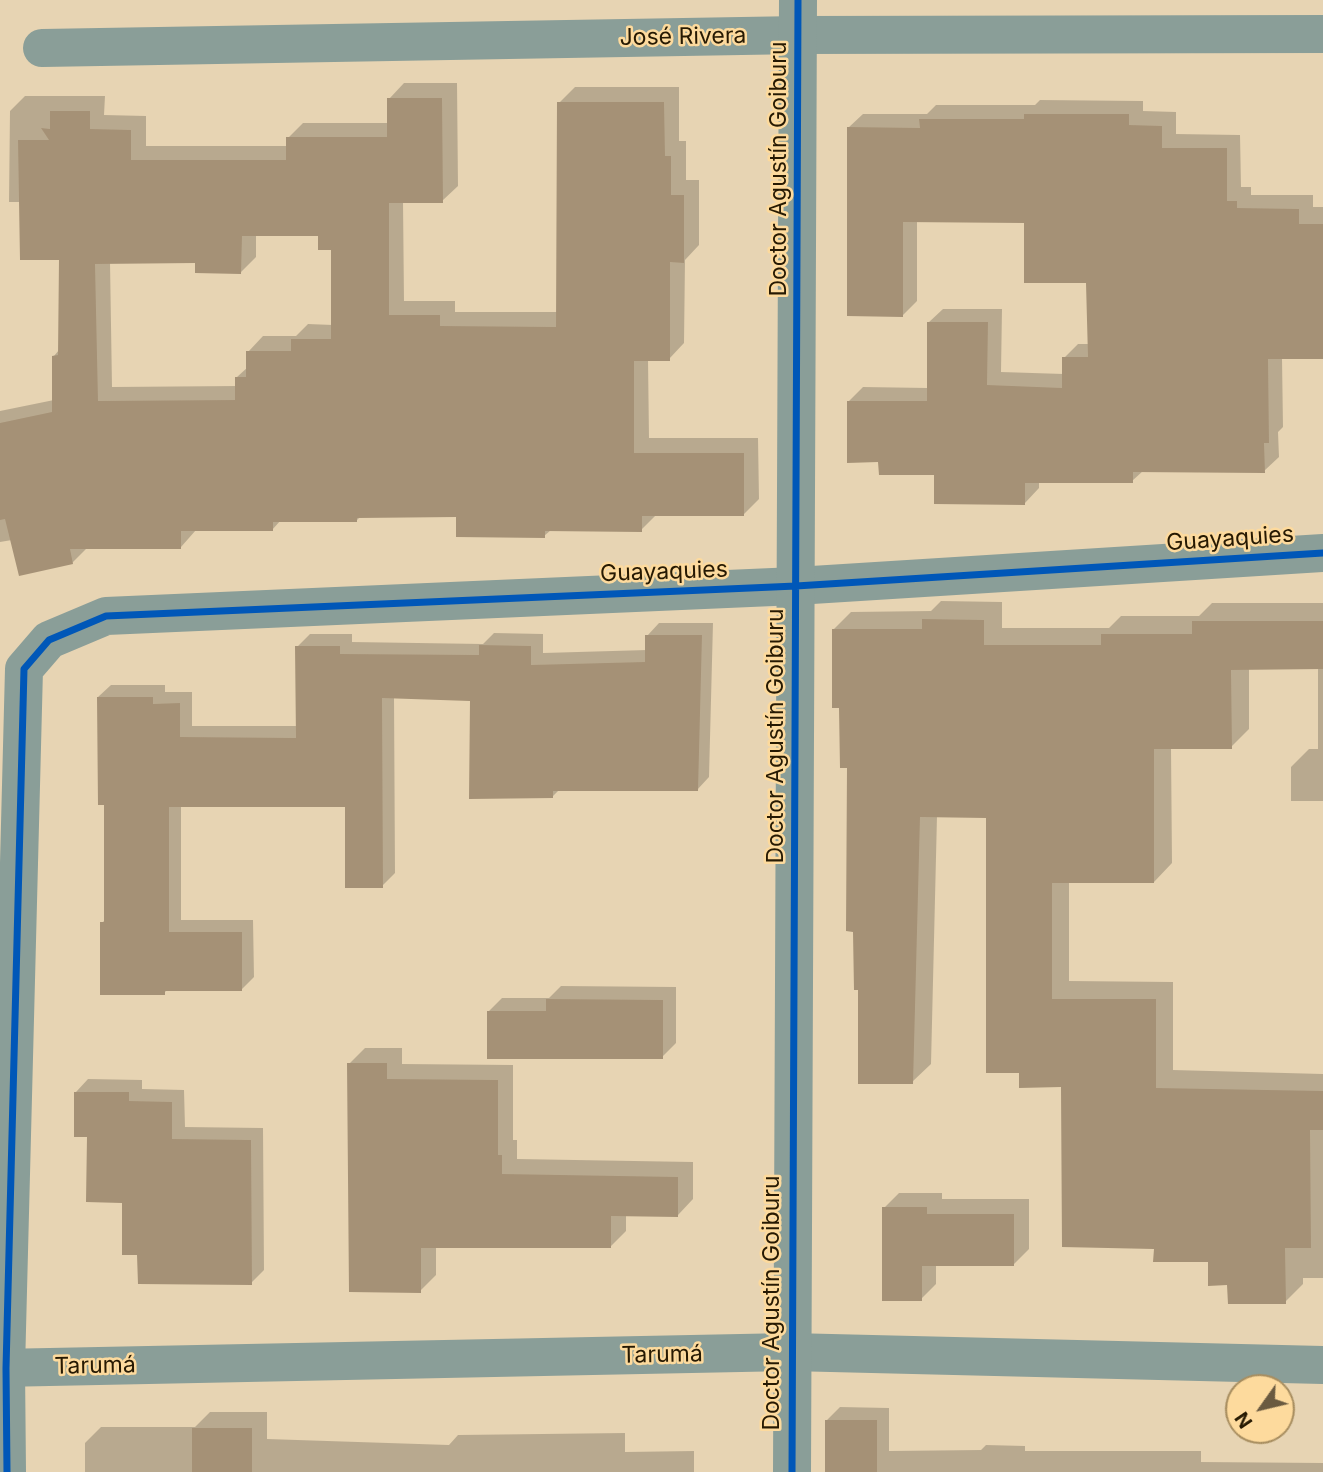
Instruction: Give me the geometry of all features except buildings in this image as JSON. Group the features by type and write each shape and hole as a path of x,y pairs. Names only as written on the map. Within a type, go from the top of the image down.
{"street":[{"name":"José Rivera","path":"42,48 799,17 1323,34"},
{"name":"Doctor Agustín Goiburu","path":"792,1472 790,1352 799,17"},
{"name":"Guayaquies","path":"3,1368 24,669 49,640 106,615 796,586 1323,553"},
{"name":"Tarumá","path":"3,1368 790,1352 1323,1365"},
{"path":"3,1368 7,1472"}],"cycle path":[{"path":"792,1472 798,0"},
{"path":"7,1472 6,1368 24,669 49,640 106,616 796,586 1323,553"}]}
